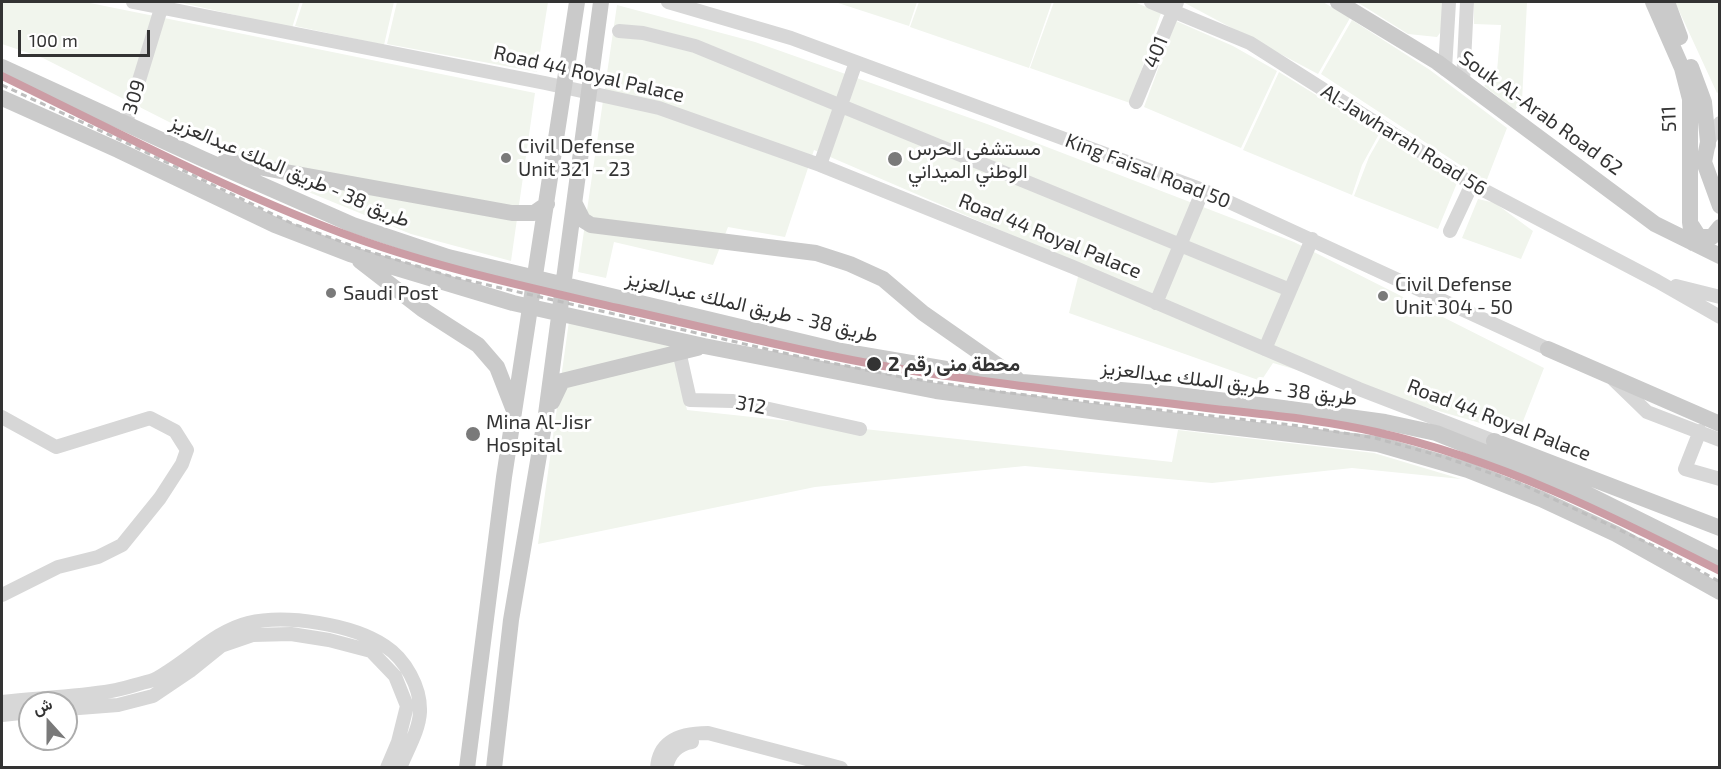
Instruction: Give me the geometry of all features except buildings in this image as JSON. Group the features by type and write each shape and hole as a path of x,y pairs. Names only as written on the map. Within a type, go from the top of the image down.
{"main road":[{"path":"467,768 521,360 577,2"},
{"path":"494,768 512,620 546,414 601,2"},
{"name":"Souk Al-Arab Road 62","path":"1338,2 1437,62 1655,224 1719,256"},
{"name":"511","path":"1653,2 1682,68 1690,99 1690,222 1693,243"},
{"name":"511","path":"1667,2 1704,102 1708,142"},
{"name":"طريق 38 - طريق الملك عبدالعزيز","path":"2,67 353,225 448,257 841,351 1022,382 1238,402 1385,422 1436,433 1577,489 1719,560"},
{"path":"2,98 275,225 350,254 513,303 704,346 936,391 1378,444 1468,470 1541,499 1616,534 1719,592"},
{"path":"1708,142 1704,162 1719,206"},
{"path":"198,157 512,213 534,213 547,204"},
{"path":"575,204 583,220 591,225 816,253 883,279 923,313 1022,382"},
{"path":"1690,222 1699,237 1712,237 1719,227"},
{"path":"350,254 422,309 478,345 497,368 514,410"},
{"path":"546,414 562,381 704,346"},
{"path":"1548,349 1719,424"},
{"name":"Road 44 Royal Palace","path":"1494,441 1719,528"}],"street":[{"name":"Road 44 Royal Palace","path":"133,2 162,4 659,108 820,165 1359,389 1494,441"},
{"name":"King Faisal Road 50","path":"668,2 791,38 1203,189 1548,349"},
{"name":"Al-Jawharah Road 56","path":"1151,2 1175,6 1250,43 1472,184 1657,280"},
{"path":"1446,69 1449,2"},
{"path":"1463,82 1467,2"},
{"name":"309","path":"126,123 162,4"},
{"name":"401","path":"1136,102 1175,6"},
{"path":"619,31 643,33 694,46 1290,290"},
{"path":"820,165 856,62"},
{"path":"1708,142 1719,123"},
{"name":"511","path":"1708,142 1711,160 1719,182"},
{"path":"1450,231 1472,184"},
{"path":"1156,303 1203,189"},
{"path":"1265,349 1312,239"},
{"path":"1657,280 1719,297"},
{"path":"1657,280 1719,317"},
{"name":"312","path":"679,351 690,400 733,401 860,429"},
{"path":"1610,376 1647,412 1719,440"},
{"path":"2,417 56,447 150,418 175,431 187,450 182,464 160,498 122,545 98,557 58,567 2,595"},
{"path":"1700,431 1685,469 1719,479"},
{"path":"2,702 112,691 154,680 212,640 246,623 282,619 315,624 351,630 385,646 403,662 415,684 420,711 400,768"},
{"path":"78,709 118,705 153,696 221,646 253,635 291,634 329,640 371,651 395,676 407,706 398,742 387,768"},
{"path":"2,715 18,713"},
{"path":"657,768 657,758 670,741 688,733 708,733 841,768"},
{"path":"666,768 668,758 676,748 688,742 704,741 814,768"}],"shaded area":[{"path":"2,2 85,2 535,93 511,261 411,234 301,189 43,58 2,44"},
{"path":"178,2 300,2 292,28"},
{"path":"303,2 394,2 384,45 295,26"},
{"path":"397,2 548,2 537,72 387,44"},
{"path":"835,2 917,2 909,26"},
{"path":"919,2 1052,2 1029,68 910,27"},
{"path":"1054,2 1134,2 1161,13 1130,103 1030,68"},
{"path":"1183,2 1323,2 1350,18 1318,74"},
{"path":"1357,2 1443,2 1443,29 1437,37 1408,34"},
{"path":"1474,2 1527,2 1522,101 1515,110 1484,86 1497,71 1501,25 1474,24"},
{"path":"1675,2 1719,2 1720,91 1717,93"},
{"path":"617,5 755,42 987,124 1294,242 1544,368 1518,434 1273,363 1261,381 1069,313 1081,265 814,150 785,237 728,227 713,265 614,242 606,278 578,272"},
{"path":"1352,20 1430,70 1507,128 1486,182 1321,74"},
{"path":"1176,21 1233,46 1277,71 1241,148 1144,107"},
{"path":"1279,72 1379,134 1362,165 1352,195 1243,150"},
{"path":"1381,136 1457,183 1438,229 1354,196 1369,157"},
{"path":"1478,199 1495,203 1533,231 1521,259 1462,238"},
{"path":"569,321 673,344 687,410 1172,462 1178,430 1374,453 1461,479 1352,468 1212,483 1025,466 815,487 538,544"}],"railway":[{"path":"2,85 291,223 361,249 453,277 797,356 901,377 1001,392 1301,426 1375,438 1444,457 1519,483 1667,552 1720,582"}],"transit line":[{"path":"2,76 253,197 339,232 407,255 547,292 830,356 901,369 1019,386 1296,418 1376,432 1421,443 1509,473 1637,529 1720,571"}],"place":[{"name":"Civil Defense Unit 321 - 23","path":"506,158"},
{"name":"مستشفى الحرس الوطني الميداني","path":"895,159"},
{"name":"Saudi Post","path":"331,293"},
{"name":"Civil Defense Unit 304 - 50","path":"1383,296"},
{"name":"محطة منى رقم 2","path":"874,364"},
{"name":"Mina Al-Jisr Hospital","path":"473,434"}]}
